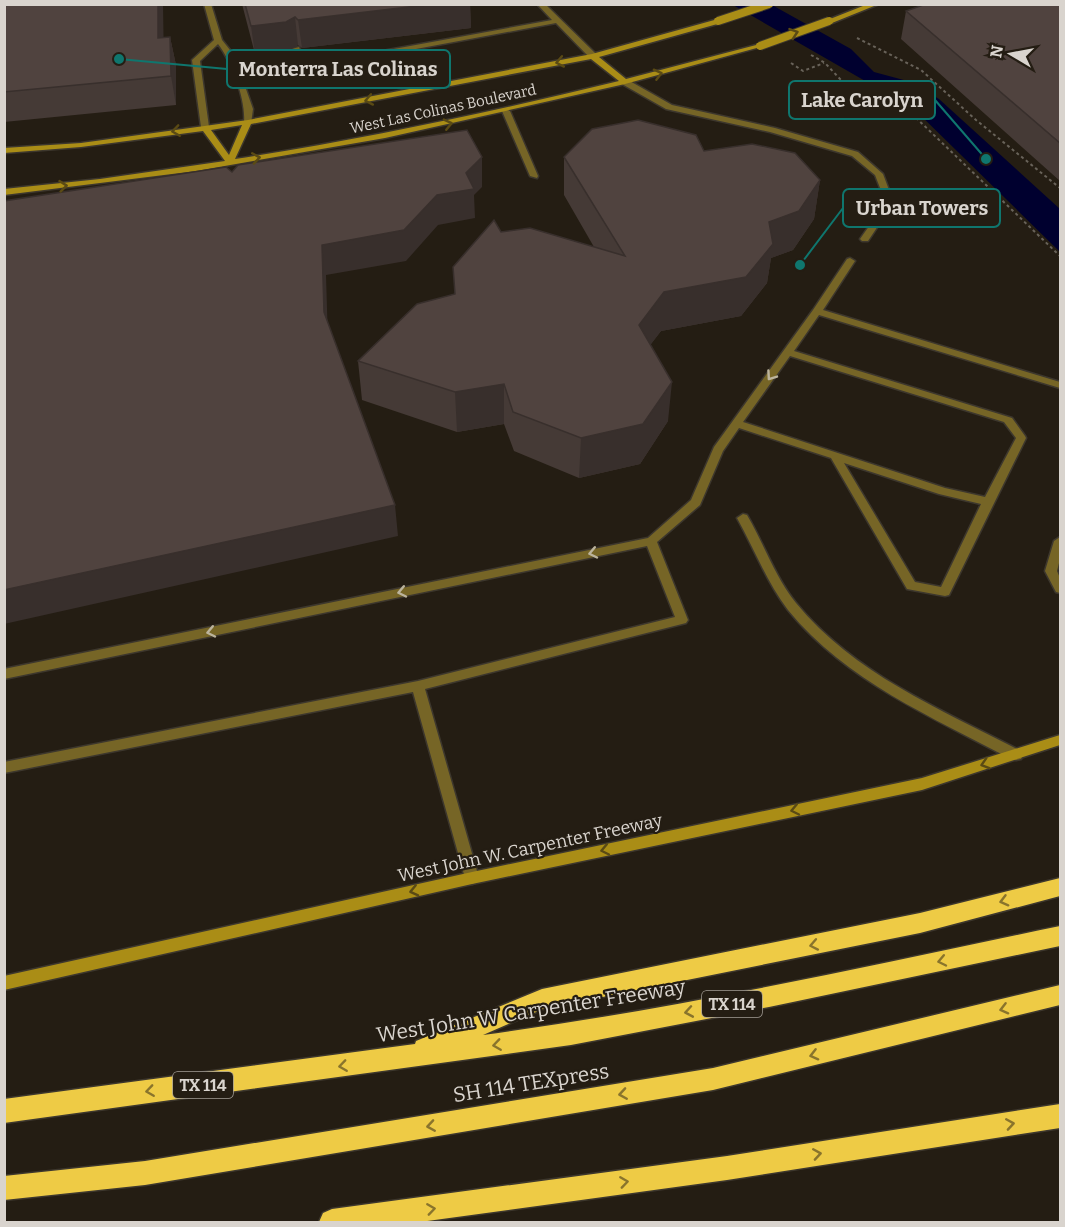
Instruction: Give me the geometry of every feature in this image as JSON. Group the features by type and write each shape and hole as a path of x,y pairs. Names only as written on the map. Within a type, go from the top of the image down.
{"highway":[{"path":"401,1058 542,999 920,923 1060,887"},
{"name":"West John W Carpenter Freeway","path":"4,1111 571,1034 757,999 1060,936"},
{"name":"SH 114 TEXpress","path":"4,1188 145,1173 713,1079 1060,995"},
{"path":"332,1222 726,1168 1060,1116"}],"main road":[{"name":"West Las Colinas Boulevard","path":"4,151 81,145 248,122 593,56 718,21 769,4"},
{"name":"West Las Colinas Boulevard","path":"4,192 231,166 436,127 625,82 759,46 876,4"},
{"path":"593,56 625,82"},
{"path":"231,166 248,122"},
{"path":"205,127 231,166"},
{"name":"West John W. Carpenter Freeway","path":"4,983 471,878 922,784 1060,740"}],"lane":[{"path":"207,4 218,40 230,56 249,110 248,122"},
{"path":"540,4 593,56"},
{"path":"296,49 303,68 556,21"},
{"path":"205,127 196,60 218,40"},
{"path":"625,82 669,107 772,130 855,154 879,174 888,198 888,205 865,239"},
{"path":"506,111 534,176"},
{"path":"4,674 651,541 696,502 718,450 850,261"},
{"path":"817,311 1060,385"},
{"path":"788,352 1008,420 1021,438 945,592 911,586 835,456"},
{"path":"737,424 943,491 988,502"},
{"path":"742,518 792,605 844,659 913,701 1016,754"},
{"path":"4,768 418,686 682,620 651,541"},
{"path":"1060,542 1051,571 1060,589"},
{"path":"418,686 471,878"}],"path":[{"path":"855,36 921,70 976,120 1060,188"},
{"path":"805,51 825,63 857,97 911,113 1060,256"},
{"path":"797,61 790,63 803,71 825,63"}],"shaded area":[{"path":"733,5 772,5 851,49 874,72 926,86 926,91 939,99 1060,209 1060,252 914,109"}],"building":[{"path":"4,4 158,4 158,38 170,37 171,76 4,92"},
{"path":"245,4 434,4 298,20 295,17 286,22 251,26"},
{"path":"926,4 1060,4 1060,143 906,11"},
{"path":"638,120 696,135 704,151 752,144 795,153 820,180 799,211 769,222 773,244 746,277 664,292 639,325 672,382 643,424 581,438 513,412 504,384 455,392 358,361 417,304 455,294 453,267 494,220 501,232 530,228 625,256 564,157 592,129"},
{"path":"467,130 482,157 466,173 474,189 437,195 404,230 322,245 324,312 395,505 4,590 4,201 226,167 232,172 238,165"}],"place":[{"name":"Monterra Las Colinas","path":"119,59"},
{"name":"Lake Carolyn","path":"986,159"},
{"name":"Urban Towers","path":"800,265"}]}
